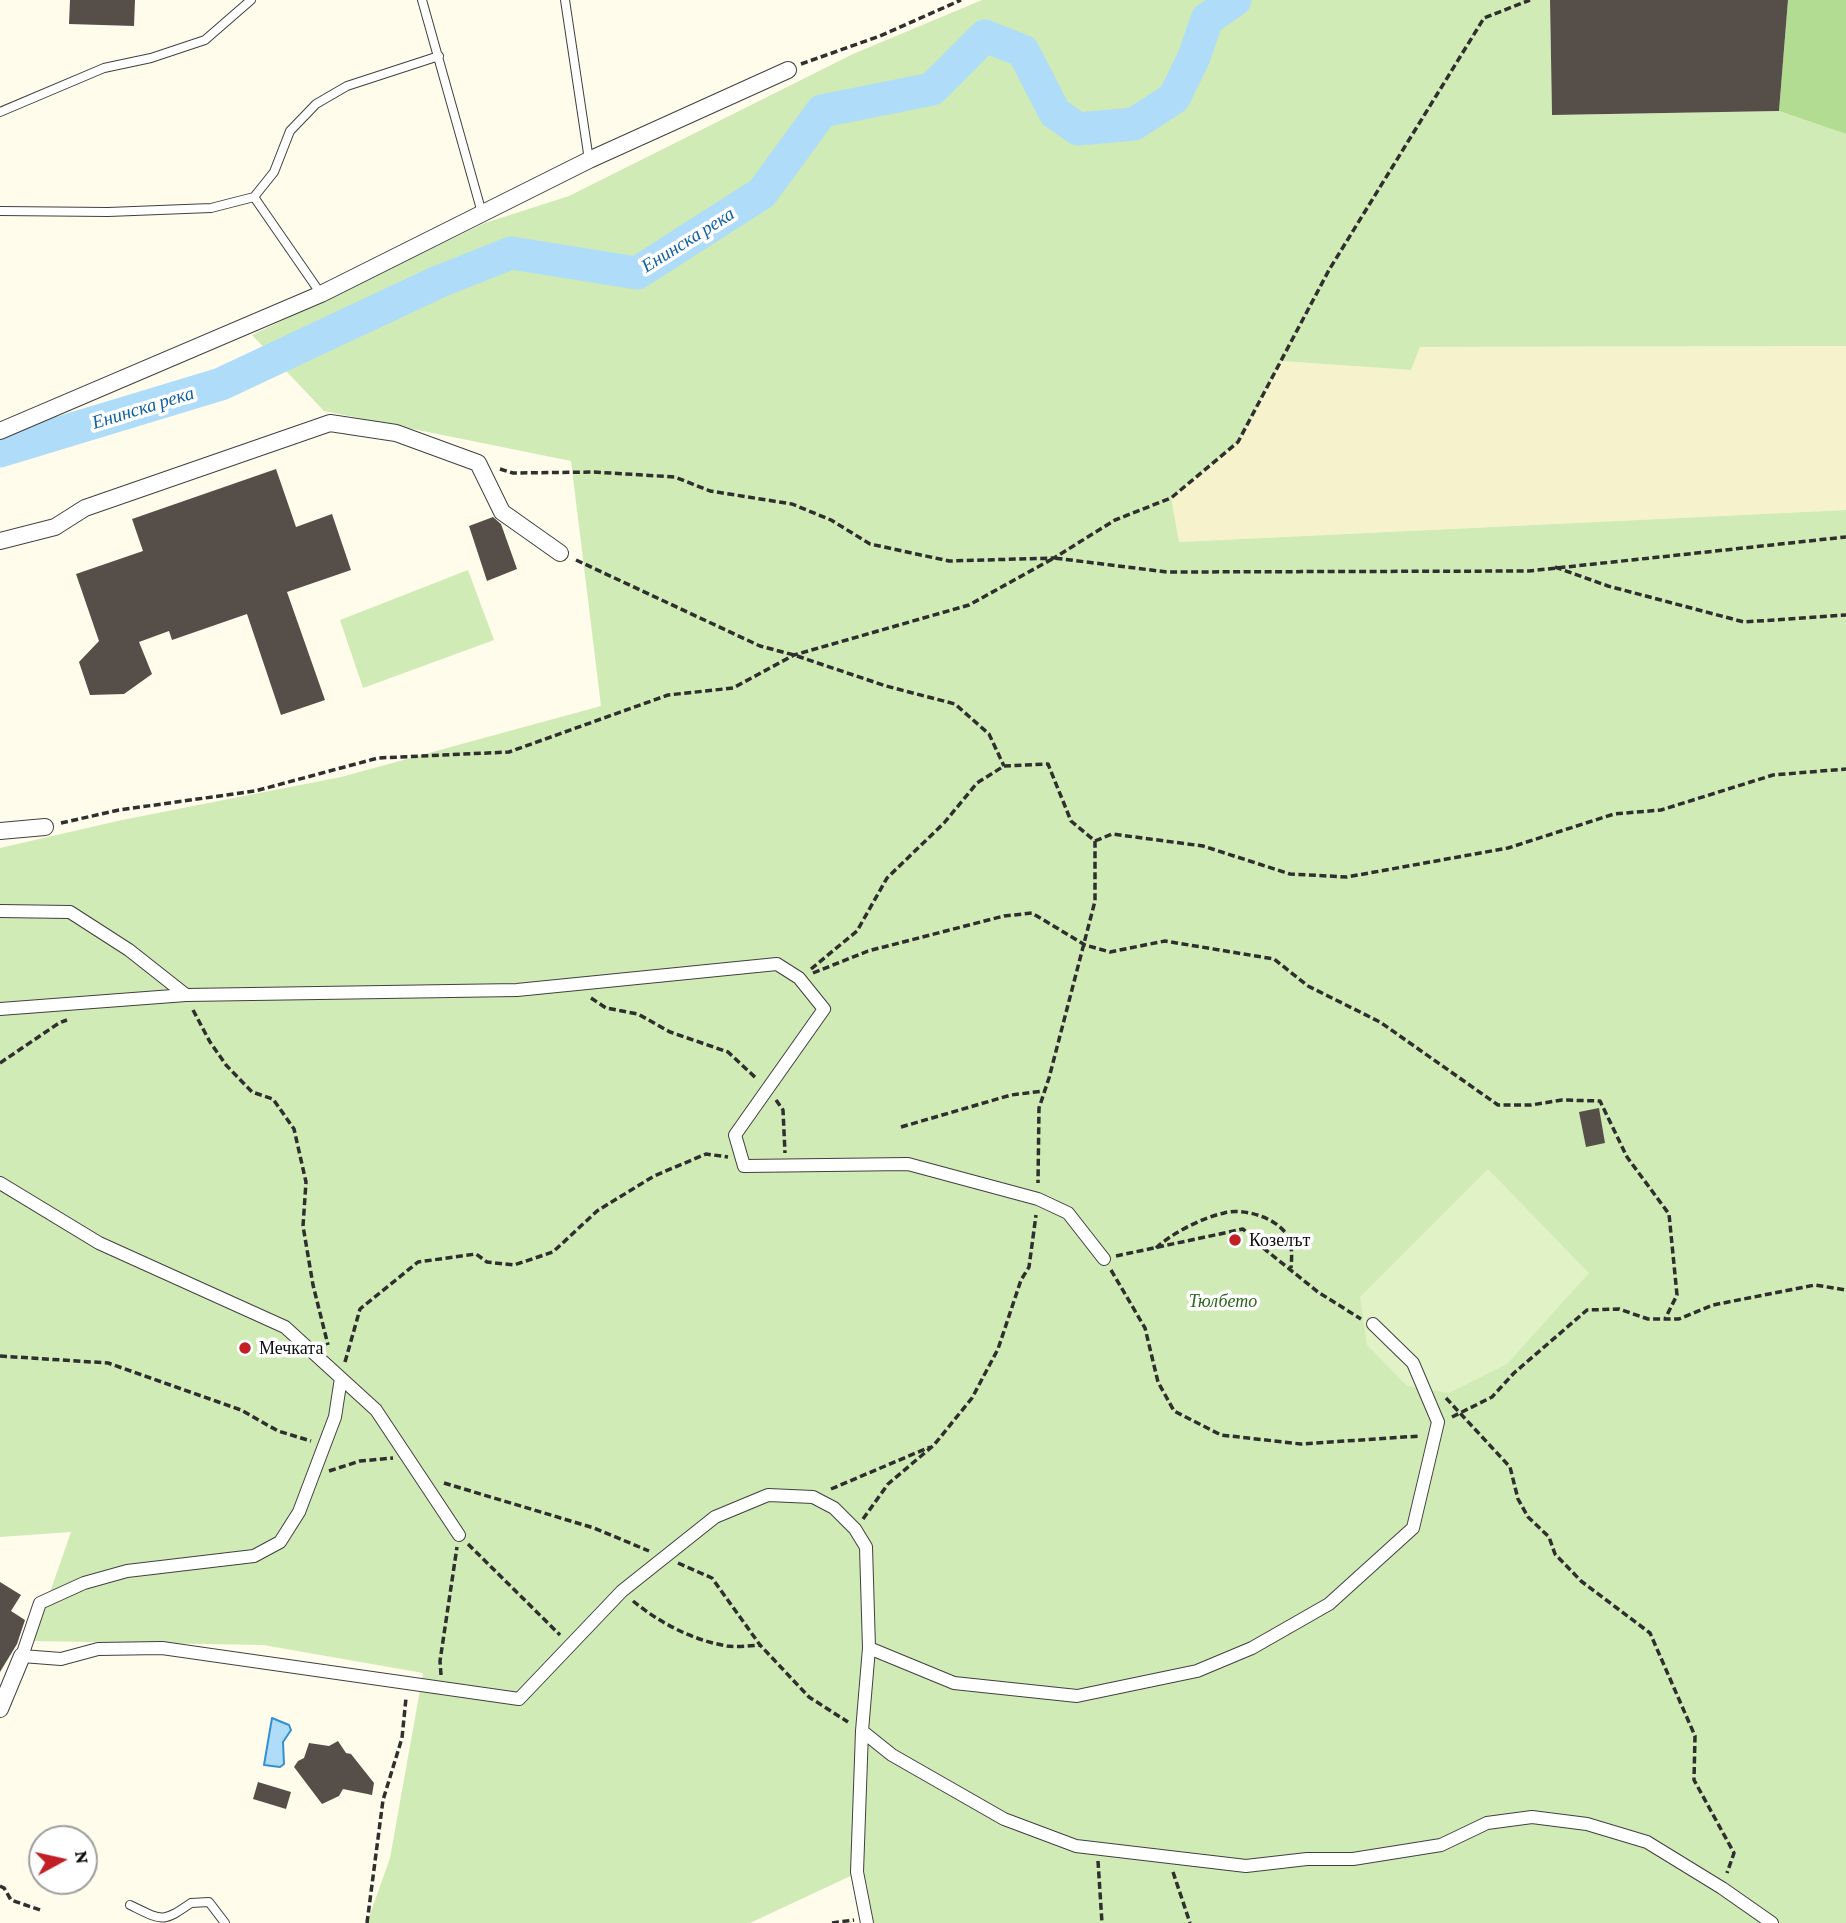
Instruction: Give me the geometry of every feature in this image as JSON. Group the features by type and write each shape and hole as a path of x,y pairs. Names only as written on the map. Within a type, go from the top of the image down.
{"street":[{"path":"0,431 321,294 589,160 788,70"},
{"path":"0,541 55,527 85,508 330,423 396,433 478,463 502,512 560,553"},
{"path":"0,831 45,827"},
{"path":"0,911 70,912 129,950 186,995"},
{"path":"0,1009 186,995 517,990 777,964 799,978 824,1009 735,1135 744,1166 908,1164 1038,1199 1068,1213 1104,1259"},
{"path":"0,1183 99,1243 285,1327 376,1410 459,1535"},
{"path":"869,1648 954,1683 1077,1696 1197,1671 1252,1648 1329,1604 1413,1528 1436,1435 1438,1422 1413,1363 1373,1324"},
{"path":"0,1709 40,1603 84,1583 127,1572 254,1556 280,1542 299,1512 335,1417 337,1374"},
{"path":"22,1656 61,1659 99,1649 162,1648 519,1699 622,1591 715,1517 768,1495 813,1497 834,1508 855,1529 866,1547 869,1648 862,1731 857,1872 867,1923"},
{"path":"862,1731 892,1755 1004,1819 1076,1846 1246,1866 1307,1859 1353,1858 1441,1845 1487,1823 1532,1816 1587,1824 1647,1842 1722,1888 1772,1923"}],"lane":[{"path":"0,112 104,68 151,58 205,40 251,0"},
{"path":"422,0 482,213"},
{"path":"565,0 589,160"},
{"path":"0,211 108,212 211,208 254,198 274,172 290,131 316,104 347,86 439,56"},
{"path":"254,198 321,294"},
{"path":"130,1905 164,1922 173,1920 191,1903 209,1902 225,1923"}],"path":[{"path":"788,70 806,61 880,36 961,0"},
{"path":"45,827 118,810 255,791 379,758 509,751 668,695 733,688 794,655 969,605 1054,558 1115,520 1171,498 1238,442 1329,270 1484,19 1530,0"},
{"path":"478,463 513,473 594,472 675,477 710,491 792,504 831,520 870,544 949,561 1054,558 1167,572 1529,571 1846,537"},
{"path":"560,553 760,646 886,686 955,704 989,734 1004,766"},
{"path":"1554,567 1608,586 1744,622 1846,615"},
{"path":"799,978 858,931 887,878 944,823 977,783 1004,766 1048,764 1071,821 1095,841"},
{"path":"1095,841 1112,834 1203,846 1290,874 1347,877 1507,848 1614,814 1661,810 1773,775 1846,769"},
{"path":"855,1529 888,1484 934,1446 972,1398 998,1349 1021,1280 1030,1267 1038,1199 1038,1108 1045,1091 1095,901 1095,841"},
{"path":"799,978 868,951 1004,916 1032,914 1085,945 1110,952 1165,941 1274,959 1308,986 1380,1022 1498,1105 1531,1105 1562,1100 1600,1101 1627,1157 1669,1214 1677,1295 1665,1319"},
{"path":"571,985 606,1009 638,1014 670,1032 728,1052 768,1089 783,1110 786,1166"},
{"path":"186,995 210,1042 226,1065 252,1092 273,1099 294,1129 306,1182 303,1226 313,1285 337,1374"},
{"path":"0,1063 69,1019"},
{"path":"901,1127 1012,1096 1045,1091"},
{"path":"337,1374 360,1309 418,1262 476,1254 487,1262 514,1265 553,1252 597,1212 654,1176 706,1154 742,1158"},
{"path":"1154,1249 1170,1235 1213,1217 1224,1213 1246,1212 1270,1220 1285,1232 1293,1249 1291,1269"},
{"path":"1373,1324 1335,1304 1243,1229 1104,1259 1145,1328 1158,1382 1174,1411 1221,1435 1301,1444 1436,1435"},
{"path":"1438,1422 1461,1414 1492,1397 1514,1373 1587,1310 1619,1309 1648,1319 1679,1319 1713,1305 1815,1285 1846,1290"},
{"path":"0,1356 108,1363 241,1410 278,1431 324,1445"},
{"path":"1441,1394 1510,1467 1518,1499 1528,1517 1549,1538 1555,1554 1581,1581 1650,1633 1695,1736 1695,1780 1734,1853 1722,1888"},
{"path":"813,1497 934,1446"},
{"path":"307,1489 328,1472 360,1461 395,1458 436,1481 594,1528 665,1557 712,1578 760,1646 809,1697 862,1731"},
{"path":"459,1535 571,1645"},
{"path":"442,1679 440,1661 459,1535"},
{"path":"622,1591 657,1620 691,1635 727,1646 760,1646"},
{"path":"367,1923 383,1800 401,1738 409,1684"},
{"path":"1097,1849 1102,1923"},
{"path":"1156,1856 1173,1871 1190,1923"},
{"path":"0,1886 11,1900 43,1911"}],"shaded area":[{"path":"1846,346 1846,510 1178,542 1168,500 1238,442 1281,361 1411,370 1420,347"}],"green space":[{"name":"Тюлбето","path":"982,0 1550,0 1552,115 1779,111 1846,134 1846,346 1420,347 1411,370 1281,361 1238,442 1171,498 1179,542 1846,510 1846,1923 867,1923 857,1873 750,1923 367,1923 390,1858 423,1673 263,1645 33,1641 71,1532 0,1537 0,848 122,820 341,777 601,706 571,461 324,411 252,335 485,223 569,196 853,54"},
{"path":"1788,0 1846,0 1846,134 1779,111"},
{"path":"468,570 494,640 363,688 340,620"},
{"path":"1488,1169 1589,1273 1507,1364 1449,1393 1407,1386 1367,1345 1360,1297"}],"water":[{"path":"272,1718 289,1725 291,1730 283,1742 284,1764 280,1767 264,1765"}],"building":[{"path":"70,0 135,0 134,26 69,24"},
{"path":"1550,0 1788,0 1779,111 1552,115"},
{"path":"276,469 296,527 332,514 351,570 287,592 325,700 281,715 247,614 172,640 169,631 139,642 152,674 124,694 90,695 79,662 99,641 76,574 143,551 132,519"},
{"path":"493,517 501,524 517,569 487,581 469,526"},
{"path":"1599,1108 1605,1143 1586,1147 1579,1112"},
{"path":"0,1582 21,1595 11,1611 25,1620 17,1644 0,1672"},
{"path":"338,1741 374,1783 372,1795 343,1789 339,1796 322,1804 294,1767 304,1758 309,1743 329,1746"},
{"path":"258,1782 291,1792 286,1809 253,1799"}],"waterway":[{"name":"Енинска река","path":"0,451 221,384 438,282 511,253 637,273 762,193 822,111 932,89 985,36 1023,51 1055,113 1078,129 1134,124 1174,98 1194,57 1207,19 1235,0"}],"place":[{"name":"Козелът","path":"1235,1240"},
{"name":"Мечката","path":"245,1348"}]}
